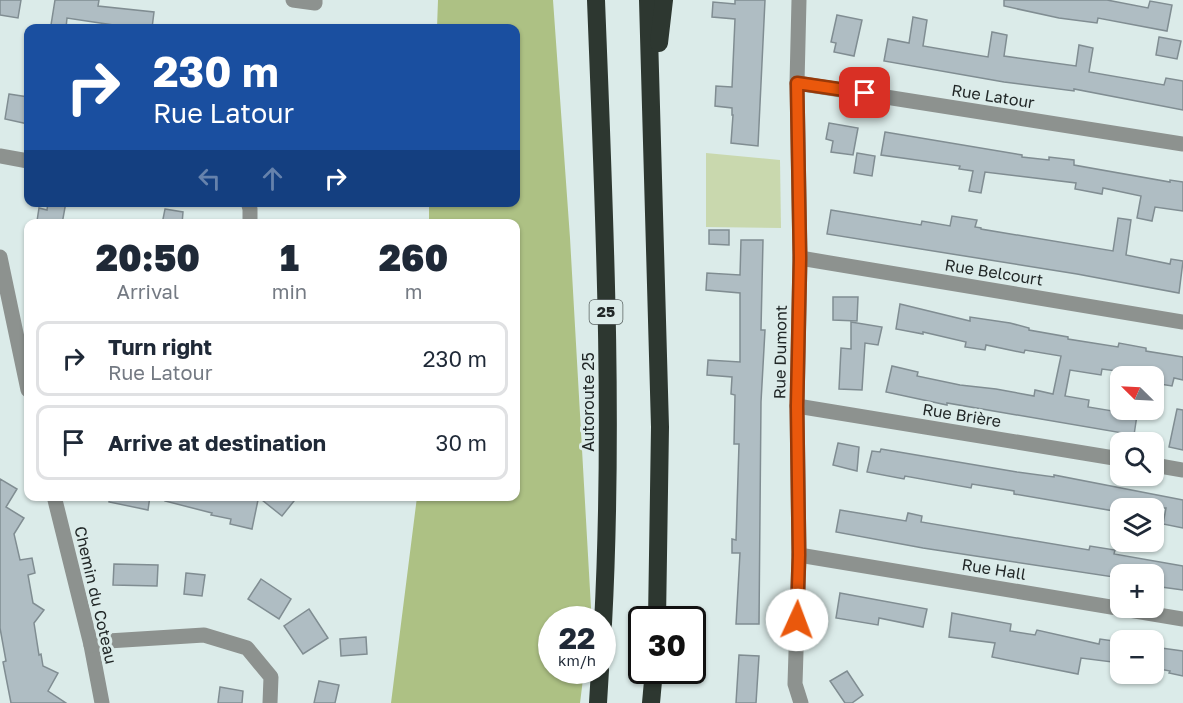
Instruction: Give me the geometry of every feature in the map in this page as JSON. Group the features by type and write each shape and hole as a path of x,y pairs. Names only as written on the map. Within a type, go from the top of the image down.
{"highway":[{"name":"Autoroute 25","path":"596,0 607,372 607,499 604,606"},
{"path":"648,0 660,436 657,606"},
{"path":"652,122 664,0"},
{"path":"598,703 599,684"},
{"path":"651,703 653,684"}],"street":[{"path":"293,0 315,2"},
{"name":"Rue Dumont","path":"799,0 797,83 800,258 797,406 799,555 795,684 801,703"},
{"name":"Rue Latour","path":"797,83 1183,144"},
{"path":"0,156 24,160"},
{"path":"0,257 24,371"},
{"name":"Rue Belcourt","path":"800,258 1183,322"},
{"name":"Rue Brière","path":"797,406 1110,457"},
{"path":"1164,467 1183,470"},
{"name":"Chemin du Coteau","path":"55,501 91,645 102,703"},
{"name":"Rue Hall","path":"799,555 1183,619"},
{"path":"91,645 108,641 204,635 247,648 270,677 270,703"}],"green space":[{"path":"438,0 553,0 570,238 591,606 538,606 538,684 582,684 580,703 391,703 416,501 520,501 520,219 429,219 429,207 520,207 520,24 437,24"},
{"path":"706,153 780,160 781,228 706,227"}],"building":[{"path":"0,0 21,0 18,18 0,15"},
{"path":"55,0 99,0 98,6 154,12 152,24 106,24 67,18 66,24 51,24"},
{"path":"735,0 765,0 758,146 731,143 732,108 715,106 716,86 732,87 735,19 712,17 713,2 735,4"},
{"path":"1004,0 1107,0 1148,8 1150,1 1172,5 1167,31 1098,18 1097,23 1059,18 1004,6"},
{"path":"837,15 862,20 854,56 834,52 836,43 831,42"},
{"path":"913,17 927,20 923,46 988,57 992,32 1007,35 1004,56 1076,66 1079,45 1093,48 1089,72 1164,85 1166,78 1183,81 1183,110 1074,89 1074,91 1004,82 884,61 888,39 909,43"},
{"path":"1159,37 1181,41 1177,59 1156,55"},
{"path":"9,94 24,96 24,123 5,119"},
{"path":"829,123 858,128 853,155 831,152 833,141 826,139"},
{"path":"885,132 1022,155 1022,157 1074,160 1074,165 1170,182 1170,180 1183,182 1183,211 1155,207 1152,221 1137,218 1141,196 1103,188 1102,194 1075,189 1076,183 985,172 981,193 969,191 973,171 959,169 960,166 881,155"},
{"path":"857,153 875,156 872,176 854,173"},
{"path":"47,207 65,207 63,219 37,219 39,208 47,210"},
{"path":"165,209 183,212 182,219 163,219"},
{"path":"831,210 921,225 922,221 950,226 952,216 977,220 975,227 981,229 1113,251 1118,218 1131,220 1126,255 1170,264 1171,259 1183,261 1179,293 1077,274 827,234"},
{"path":"709,230 729,230 729,245 709,244"},
{"path":"741,240 763,240 761,330 765,330 761,402 759,624 736,624 740,553 732,553 732,539 736,540 739,444 734,444 735,395 731,394 732,377 707,375 708,360 740,362 740,293 706,290 707,273 740,275"},
{"path":"833,297 858,297 857,321 833,320"},
{"path":"900,304 970,321 970,317 1010,323 1029,328 1029,330 1068,337 1068,339 1118,347 1119,343 1146,348 1146,351 1183,357 1183,380 1174,378 1172,386 1164,385 1164,366 1110,366 1110,370 1102,369 1101,375 1070,370 1065,396 1089,400 1088,407 1110,411 1110,420 1136,420 1134,432 1116,432 947,403 947,405 886,392 892,366 918,372 917,376 1034,396 1035,390 1053,394 1061,356 1025,350 1024,353 986,345 985,350 965,347 966,342 923,332 923,334 896,329"},
{"path":"851,322 882,327 878,345 865,343 862,390 839,389 841,348 851,349"},
{"path":"1177,409 1183,410 1183,450 1169,447"},
{"path":"838,443 859,447 857,471 833,465"},
{"path":"881,449 1017,472 1054,477 1054,475 1183,500 1183,528 1164,524 1166,508 1164,508 1164,498 1110,498 1110,510 1014,494 1014,491 972,484 971,488 905,476 904,479 867,472 872,451 880,452"},
{"path":"0,479 17,489 6,507 24,518 14,534 20,560 32,558 35,573 28,575 33,603 44,610 34,623 39,655 41,654 43,666 58,673 48,691 66,703 11,703 3,662 6,661 0,628"},
{"path":"109,501 149,501 148,510"},
{"path":"165,501 258,501 252,529 230,524 231,519 211,515 212,513"},
{"path":"263,501 294,501 282,516"},
{"path":"840,510 906,521 908,513 922,516 921,522 1089,550 1090,546 1110,549 1114,554 1183,566 1183,590 1164,587 1164,564 1110,564 1110,576 923,548 836,532"},
{"path":"114,564 158,565 157,586 113,585"},
{"path":"186,573 205,575 202,596 184,594"},
{"path":"261,579 291,599 279,619 248,599"},
{"path":"840,593 927,609 923,627 879,618 878,625 836,618"},
{"path":"309,609 328,638 303,654 284,626"},
{"path":"952,613 1011,624 1010,631 1035,635 1037,630 1099,644 1100,639 1110,640 1110,662 1081,658 1078,674 992,657 995,643 949,637"},
{"path":"366,637 367,654 341,656 340,639"},
{"path":"1164,648 1183,651 1183,676 1169,673 1170,671 1164,670"},
{"path":"739,655 759,656 756,703 736,703"},
{"path":"847,671 863,695 852,703 845,703 830,681"},
{"path":"319,681 339,685 335,703 314,703"},
{"path":"220,687 243,691 242,703 218,703"}],"route":[{"path":"797,620 800,258 797,83 865,93"}]}
